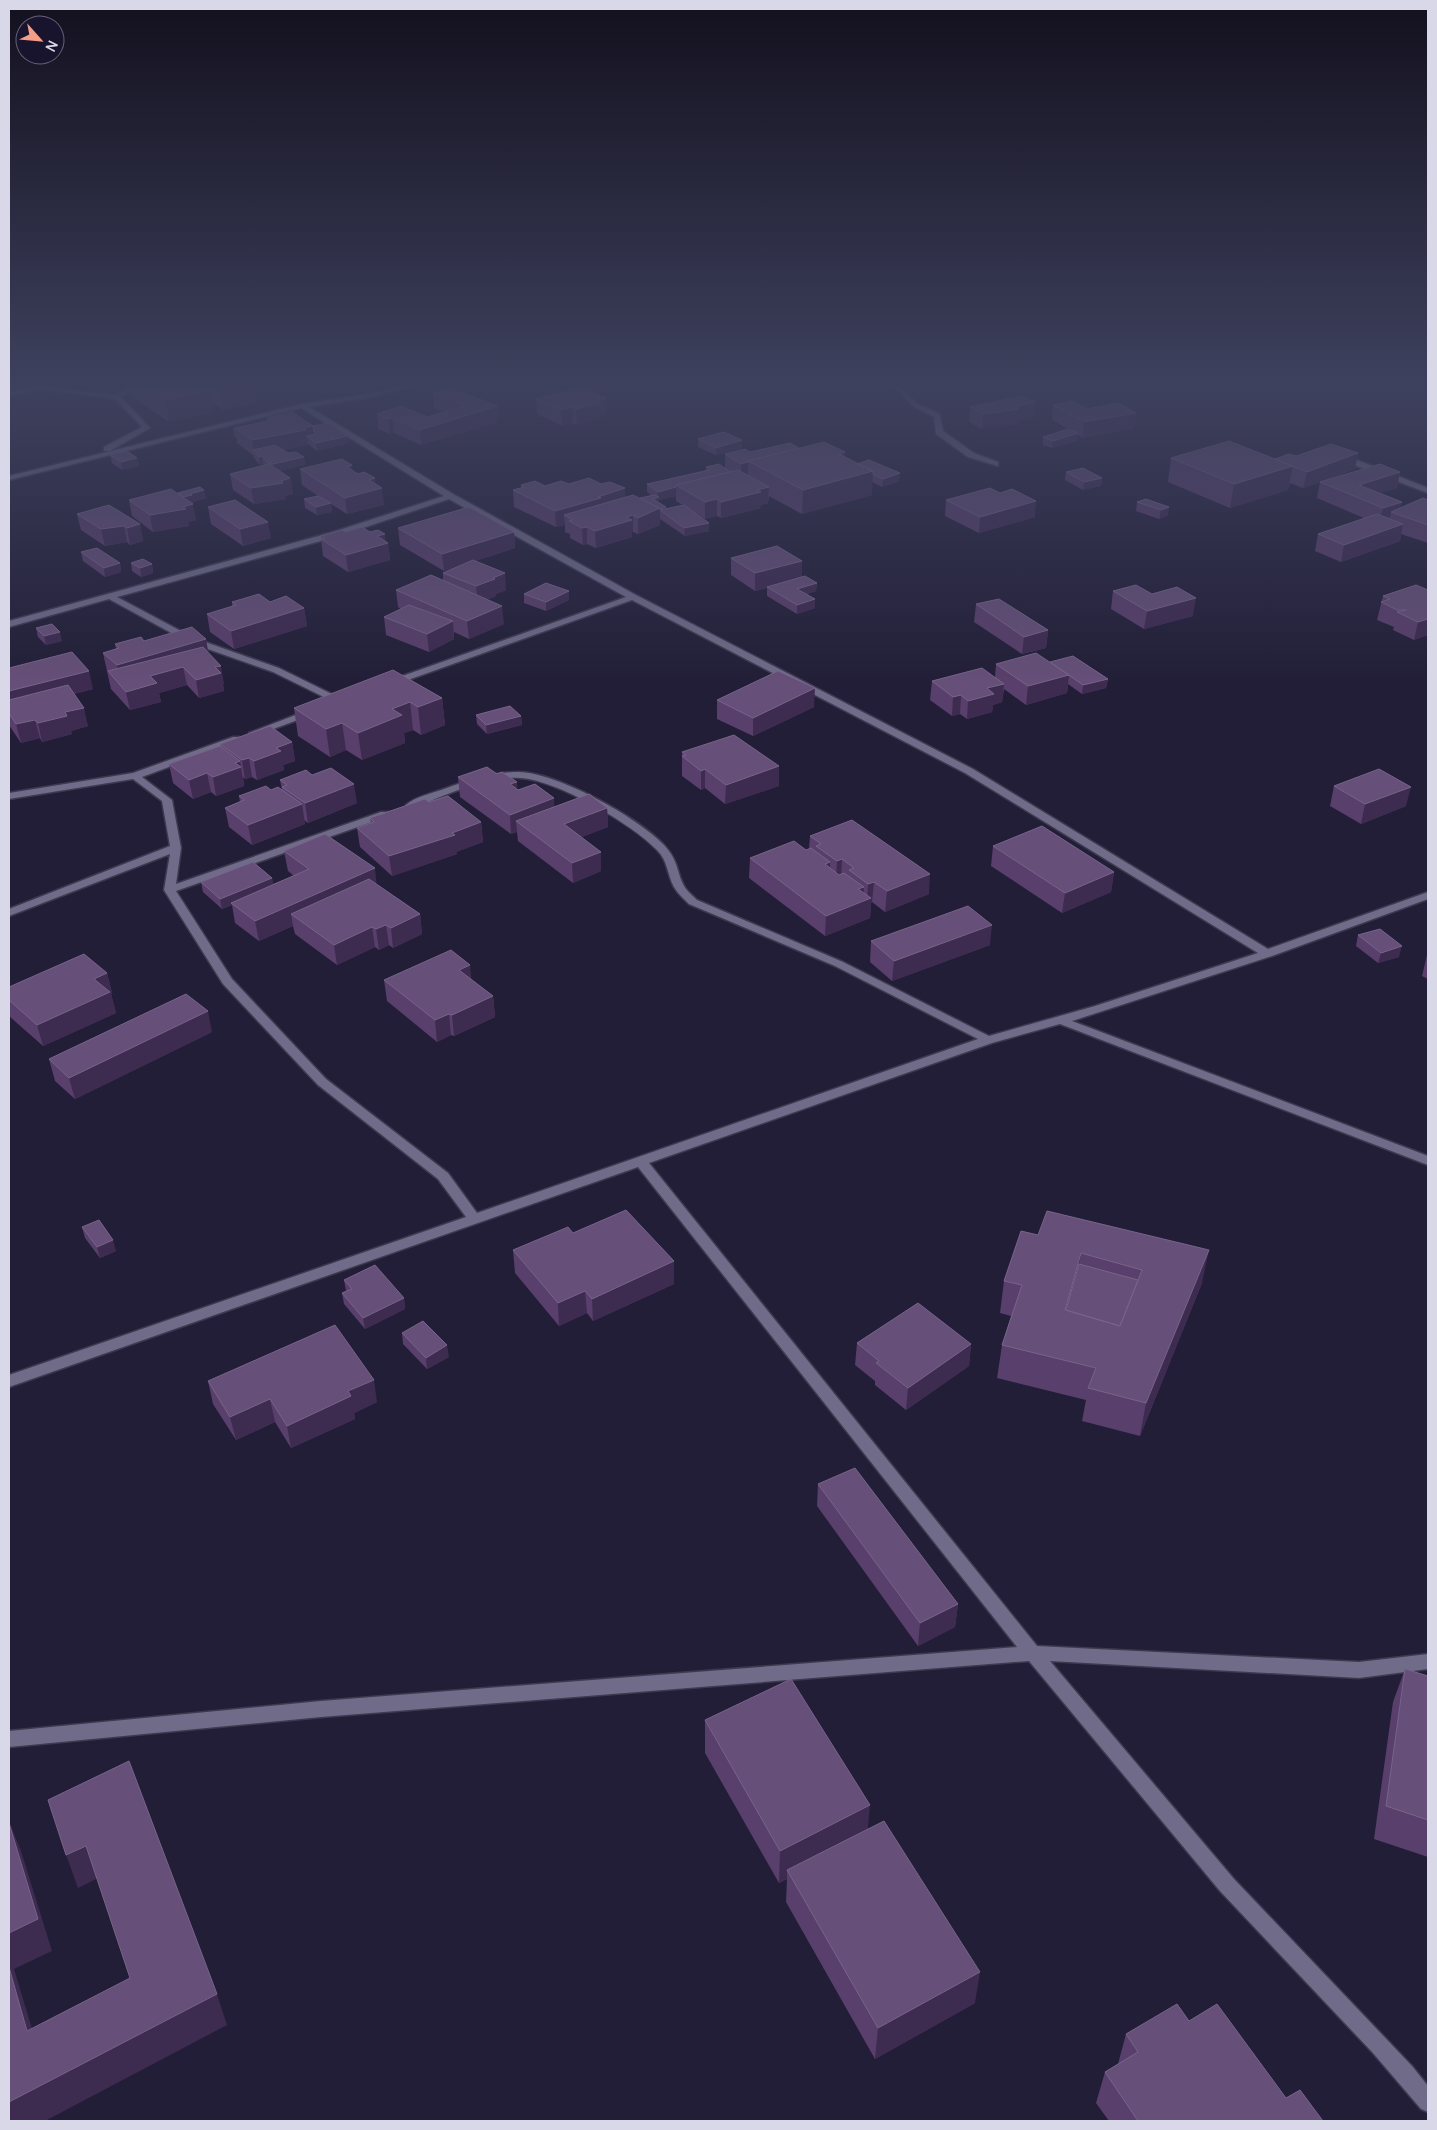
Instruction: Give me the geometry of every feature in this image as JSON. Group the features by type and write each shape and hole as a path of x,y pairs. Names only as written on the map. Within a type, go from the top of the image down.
{"street":[{"path":"433,485 633,597 969,770 1268,954"},
{"path":"1414,485 1428,491"},
{"path":"9,624 336,534 450,496"},
{"path":"9,796 135,776 335,703 276,670 191,640 109,596"},
{"path":"385,685 633,597"},
{"path":"170,890 461,787 521,775 543,779 620,816 652,838 670,859 680,888 693,902 839,964 988,1040"},
{"path":"135,776 166,800 176,848 170,890 234,988 322,1082 443,1176 475,1220"},
{"path":"9,913 176,848"},
{"path":"9,1381 988,1040 1062,1021 1268,954 1428,895"},
{"path":"1062,1021 1428,1161"},
{"path":"641,1161 1034,1653 1229,1887 1401,2068 1428,2102"},
{"path":"9,1739 321,1709 1034,1653 1359,1670 1428,1661"}],"building":[{"path":"247,485 268,485 251,488"},
{"path":"325,485 378,485 382,488 345,498"},
{"path":"522,485 618,485 625,488 598,497 601,498 555,511 513,490 524,487"},
{"path":"649,485 676,485 676,487 658,492"},
{"path":"677,485 766,485 769,487 757,490 761,492 721,502 717,499 705,502"},
{"path":"794,485 820,485 803,490"},
{"path":"1328,485 1360,485 1402,502 1383,508"},
{"path":"200,487 204,490 190,494 192,495 183,497 178,493"},
{"path":"990,488 1000,493 1012,489 1036,501 980,517 946,500"},
{"path":"171,489 193,504 183,507 186,509 150,515 129,500"},
{"path":"633,495 660,508 638,518 633,515 626,517 632,520 595,531 587,527 582,528 569,521 573,520 564,515"},
{"path":"655,495 659,497 653,499 666,507 660,509 640,498"},
{"path":"318,496 331,503 316,507 304,499"},
{"path":"1423,498 1428,500 1428,525 1391,512"},
{"path":"1146,499 1169,507 1161,510 1137,502"},
{"path":"235,500 268,522 240,529 208,507"},
{"path":"109,505 140,524 127,528 124,526 101,529 77,514"},
{"path":"684,505 709,523 684,528 660,510"},
{"path":"469,507 514,532 442,554 398,528"},
{"path":"1377,514 1403,524 1344,545 1318,534"},
{"path":"362,527 370,532 378,530 385,534 377,536 388,543 346,555 321,539 325,538 321,536"},
{"path":"777,546 802,561 755,573 731,558"},
{"path":"97,548 120,563 104,568 81,552"},
{"path":"143,559 152,564 140,568 131,563"},
{"path":"473,560 505,573 476,586 443,573"},
{"path":"431,575 502,606 467,621 396,590"},
{"path":"805,576 817,583 797,589 815,599 797,605 767,587"},
{"path":"546,583 569,591 546,602 524,594"},
{"path":"1136,585 1152,594 1177,587 1196,598 1147,611 1113,591"},
{"path":"1416,585 1428,590 1428,619 1418,622 1397,612 1406,610 1397,610 1381,602 1390,599 1383,596"},
{"path":"259,594 270,602 286,596 304,608 231,631 207,614 236,605 232,602"},
{"path":"999,599 1048,630 1024,637 976,604"},
{"path":"409,605 453,621 427,634 384,617"},
{"path":"52,624 60,632 44,636 36,628"},
{"path":"192,627 206,639 117,665 103,653 119,648 115,644 141,637 144,641"},
{"path":"203,647 221,666 215,667 221,673 196,680 183,667 150,676 157,683 126,692 108,671"},
{"path":"72,652 89,671 9,691 9,668"},
{"path":"1036,653 1069,675 1028,686 996,664"},
{"path":"1073,656 1108,679 1083,685 1050,662"},
{"path":"982,668 1004,684 987,688 994,694 968,701 961,695 953,697 932,681"},
{"path":"393,670 442,698 418,707 410,702 392,709 402,715 358,733 342,723 326,729 294,708"},
{"path":"778,671 815,688 753,718 717,700"},
{"path":"68,685 84,708 65,712 67,716 38,723 35,720 16,724 9,713 9,700"},
{"path":"510,706 521,716 486,725 476,715"},
{"path":"270,726 292,742 276,748 281,751 254,761 249,758 242,760 220,744"},
{"path":"734,735 779,766 726,785 705,769 701,771 682,756 686,755 682,752"},
{"path":"220,746 240,761 235,763 241,767 213,777 207,773 189,780 169,764"},
{"path":"487,767 497,774 502,772 517,782 510,784 518,790 535,784 554,798 510,815 458,777"},
{"path":"331,768 354,784 305,803 282,787 287,785 280,780 306,770 312,775"},
{"path":"1379,769 1411,787 1365,804 1334,786"},
{"path":"266,786 271,790 278,787 302,804 248,825 225,808 244,800 239,796"},
{"path":"589,794 607,808 564,824 601,852 572,863 516,821"},
{"path":"448,796 481,822 452,833 455,835 389,856 357,828 374,822 370,818 425,799 429,802"},
{"path":"852,820 930,874 887,891 874,882 868,884 849,870 854,868 842,859 837,861 816,846 821,844 810,836"},
{"path":"1042,826 1114,872 1065,893 993,846"},
{"path":"325,834 375,868 255,921 231,903 309,869 284,851"},
{"path":"794,841 806,850 811,848 830,862 825,864 839,875 844,873 864,887 858,889 871,898 826,916 750,858"},
{"path":"253,862 272,878 220,899 201,882"},
{"path":"369,879 420,914 391,928 386,925 376,929 372,927 334,945 291,914"},
{"path":"968,906 992,925 894,961 871,941"},
{"path":"1380,929 1402,946 1381,953 1358,935"},
{"path":"451,950 470,965 459,970 493,996 452,1015 449,1014 435,1020 384,980"},
{"path":"84,954 107,973 94,979 110,992 37,1025 9,1000 9,987"},
{"path":"186,994 208,1011 69,1078 49,1059"},
{"path":"626,1210 674,1261 592,1299 585,1291 558,1303 513,1250 568,1227 573,1233"},
{"path":"1047,1211 1209,1250 1146,1403 1088,1388 1096,1368 1002,1345 1022,1285 1004,1281 1021,1231 1038,1235","holes":["1081,1253 1142,1270 1120,1326 1065,1310"]},
{"path":"99,1220 113,1240 97,1247 82,1227"},
{"path":"1079,1264 1138,1280 1120,1326 1066,1310"},
{"path":"375,1265 404,1298 363,1318 342,1293 352,1289 344,1280"},
{"path":"918,1303 971,1344 908,1388 876,1363 879,1361 857,1343"},
{"path":"423,1321 447,1345 426,1358 402,1333"},
{"path":"335,1325 374,1380 348,1391 351,1396 287,1426 270,1399 230,1417 208,1381"},
{"path":"855,1468 958,1604 920,1623 818,1484"},
{"path":"1405,1669 1428,1676 1428,1820 1386,1806"},
{"path":"791,1679 870,1805 780,1851 705,1720"},
{"path":"129,1761 217,1994 9,2102 9,1967 27,2031 130,1978 86,1846 66,1855 48,1800"},
{"path":"884,1821 980,1972 878,2028 787,1870"},
{"path":"9,1823 38,1919 9,1933"},
{"path":"1177,2004 1189,2021 1217,2004 1286,2098 1300,2090 1323,2121 1138,2121 1105,2072 1138,2052 1126,2034"}]}
